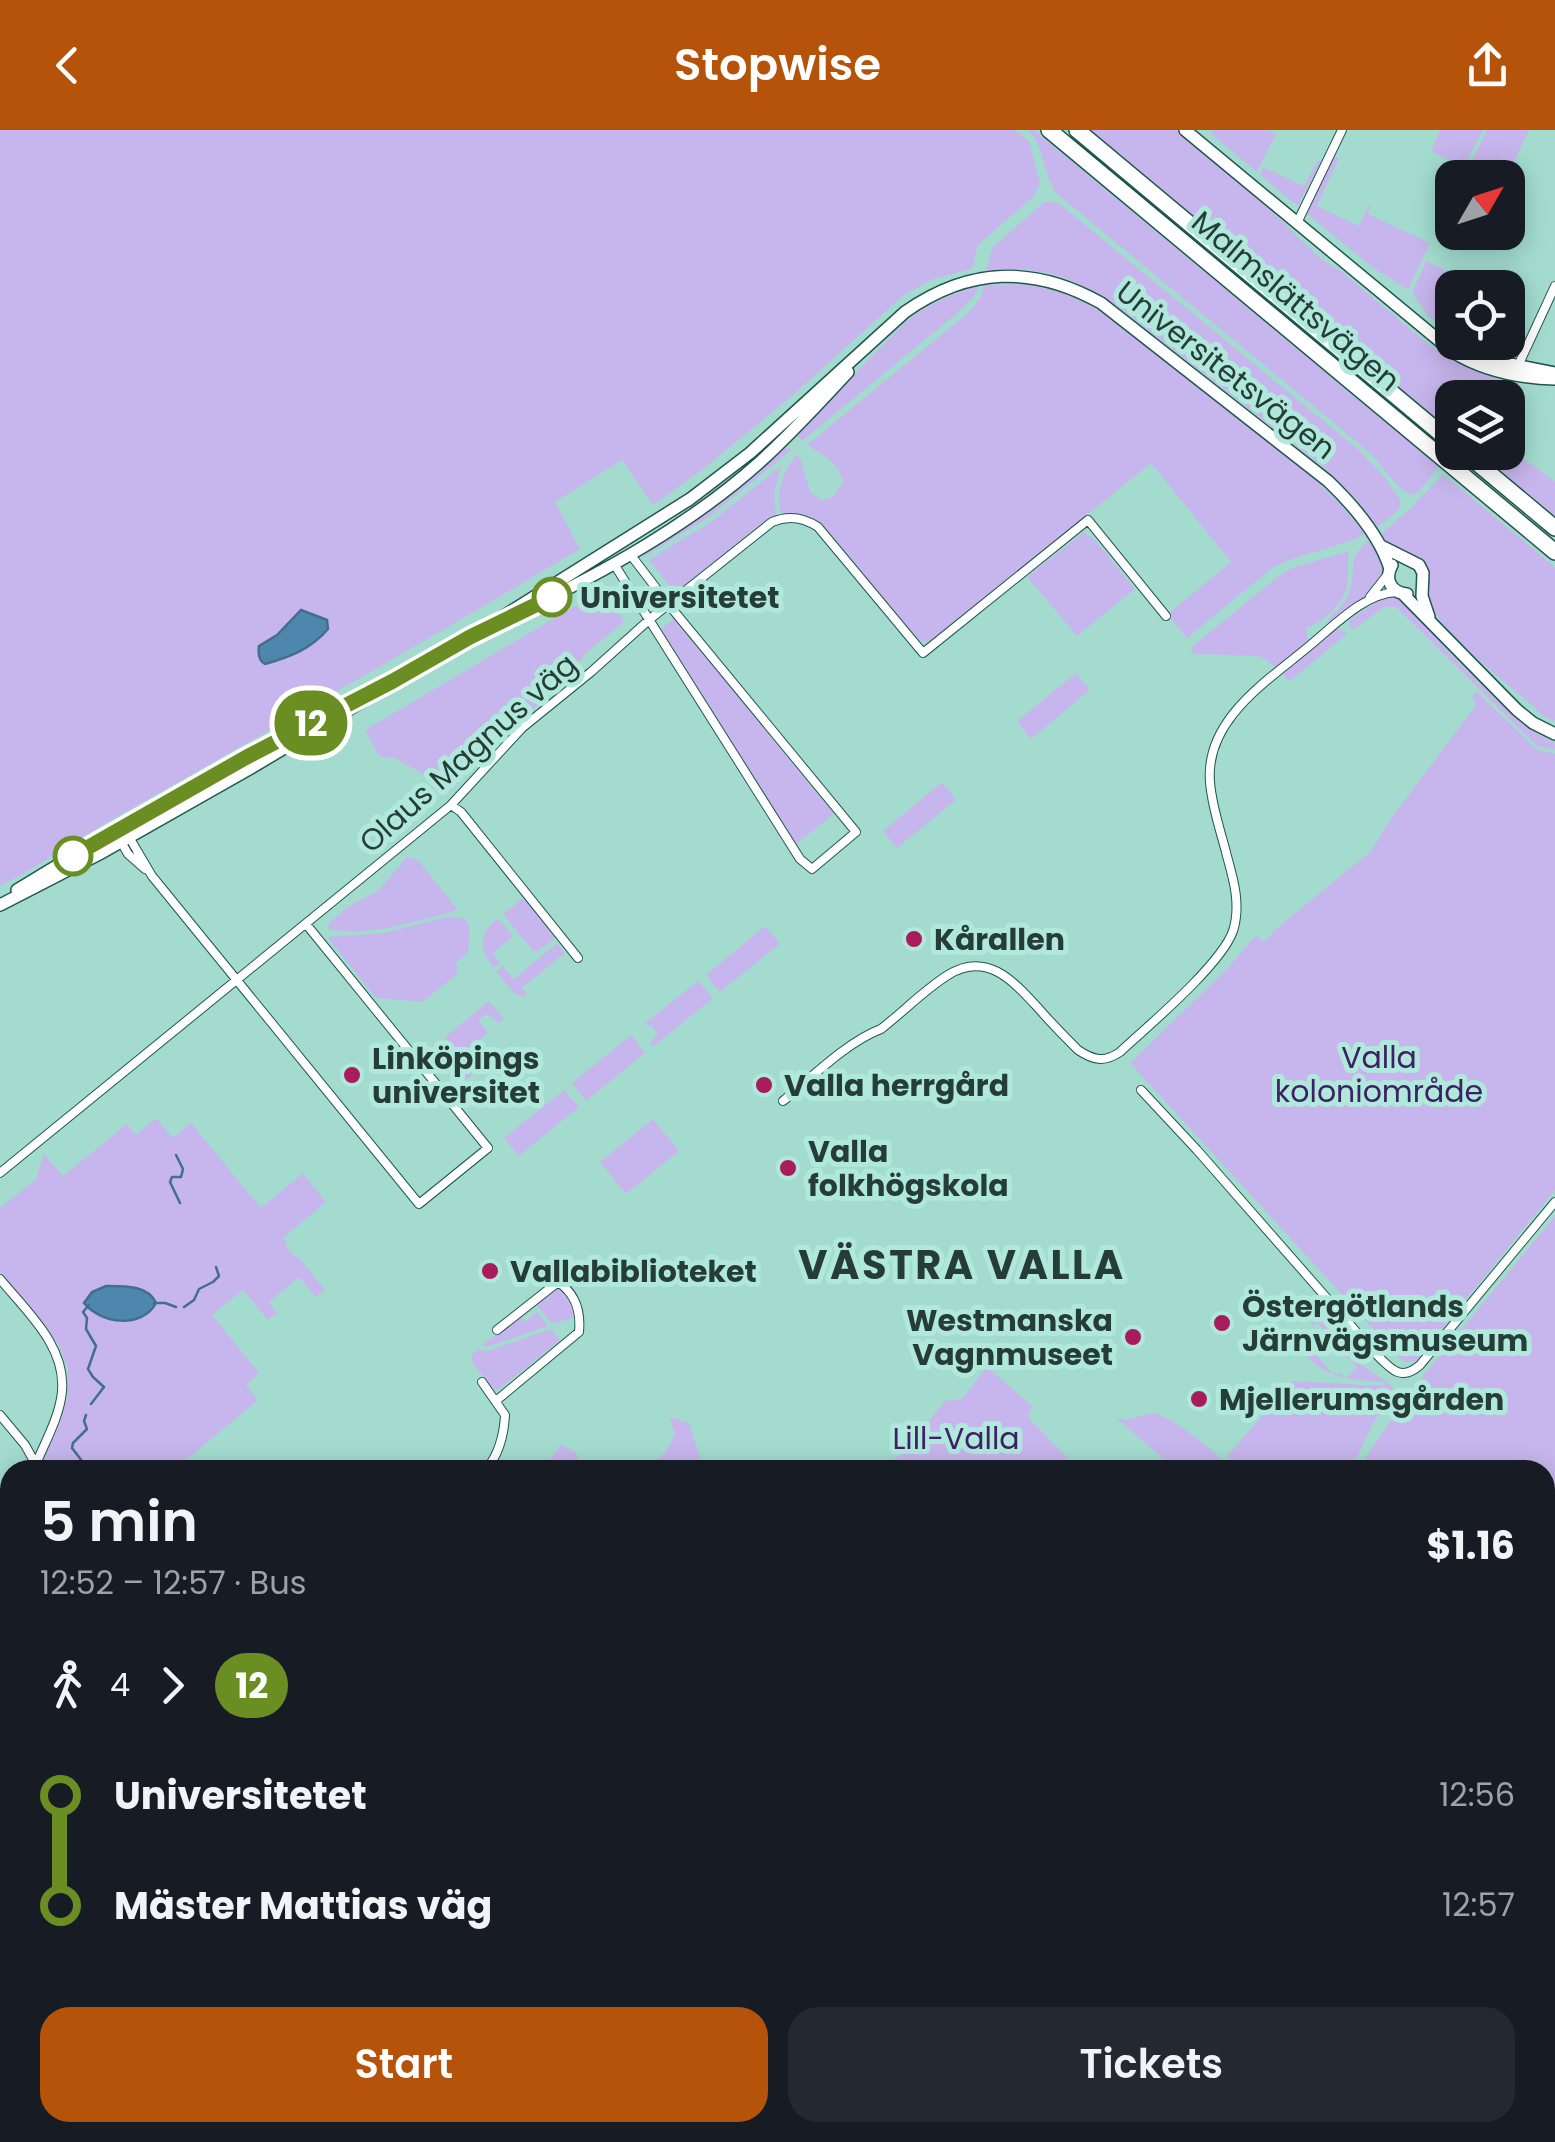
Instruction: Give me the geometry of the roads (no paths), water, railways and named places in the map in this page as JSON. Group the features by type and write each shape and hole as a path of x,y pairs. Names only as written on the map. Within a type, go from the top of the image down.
{"highway":[{"name":"Malmslättsvägen","path":"1049,130 1555,552"},
{"name":"Malmslättsvägen","path":"1077,130 1435,428"},
{"path":"1486,470 1555,528"}],"main road":[{"path":"1185,130 1440,342 1516,370 1555,376"},
{"name":"Universitetsvägen","path":"610,557 621,542 720,478 905,312 931,295 966,282 1016,276 1048,280 1101,303 1328,481 1378,544 1389,571"},
{"name":"Universitetsvägen","path":"0,903 251,768 393,681 610,557 630,554 699,510 759,463 905,312"},
{"name":"Universitetsvägen","path":"1378,544 1407,559"},
{"path":"1432,622 1422,596 1421,569 1407,559 1397,561 1389,571 1391,586 1518,710 1555,734"},
{"path":"1400,593 1414,592 1422,582"}],"street":[{"path":"1297,223 1342,130"},
{"path":"1516,370 1555,286"},
{"name":"Olaus Magnus väg","path":"0,1173 451,805 522,728 772,522 798,518 818,528 923,654 1088,520 1166,616"},
{"path":"610,557 800,859 812,869 856,832 621,542"},
{"path":"783,1101 950,974 967,968 988,968 1011,979 1086,1056 1106,1060 1120,1052 1214,960 1232,932 1236,888 1210,785 1210,766 1219,736 1242,703 1363,604 1389,571"},
{"path":"1363,604 1384,594 1400,593"},
{"path":"451,805 461,812 578,958"},
{"path":"122,834 128,854 152,876 418,1204 488,1148 306,924"},
{"path":"1141,1090 1374,1352 1400,1373 1410,1373 1420,1365 1555,1202"},
{"path":"0,1279 58,1356 62,1393 40,1460"},
{"path":"497,1330 558,1282 572,1296 579,1311 579,1332 497,1400"},
{"path":"482,1382 505,1415 504,1433 493,1460"},
{"path":"0,1415 33,1460"}],"water":[{"path":"301,610 327,620 328,629 300,651 265,664 259,656 259,646 277,635"},
{"path":"106,1286 141,1290 156,1303 150,1311 132,1320 100,1316 84,1303 92,1292"}],"waterway":[{"path":"176,1155 183,1169 181,1177 172,1177 170,1182 180,1203"},
{"path":"184,1307 194,1300 199,1289 219,1276 216,1267"},
{"path":"154,1303 176,1307"},
{"path":"89,1305 83,1312 86,1329 96,1346 88,1369 104,1387 91,1404"},
{"path":"81,1460 72,1448 87,1429 86,1415"}],"place":[{"name":"Universitetet","path":"552,597"},
{"name":"Kårallen","path":"914,939"},
{"name":"Linköpings universitet","path":"352,1075"},
{"name":"Valla herrgård","path":"764,1085"},
{"name":"Valla folkhögskola","path":"788,1168"},
{"name":"Vallabiblioteket","path":"490,1271"},
{"name":"Östergötlands Järnvägsmuseum","path":"1222,1323"},
{"name":"Westmanska Vagnmuseet","path":"1133,1337"},
{"name":"Mjellerumsgården","path":"1199,1399"}],"district":[{"name":"VÄSTRA VALLA","path":"962,1265"}],"park label":[{"name":"Valla koloniområde","path":"1379,1074"},
{"name":"Lill-Valla","path":"956,1438"}]}
